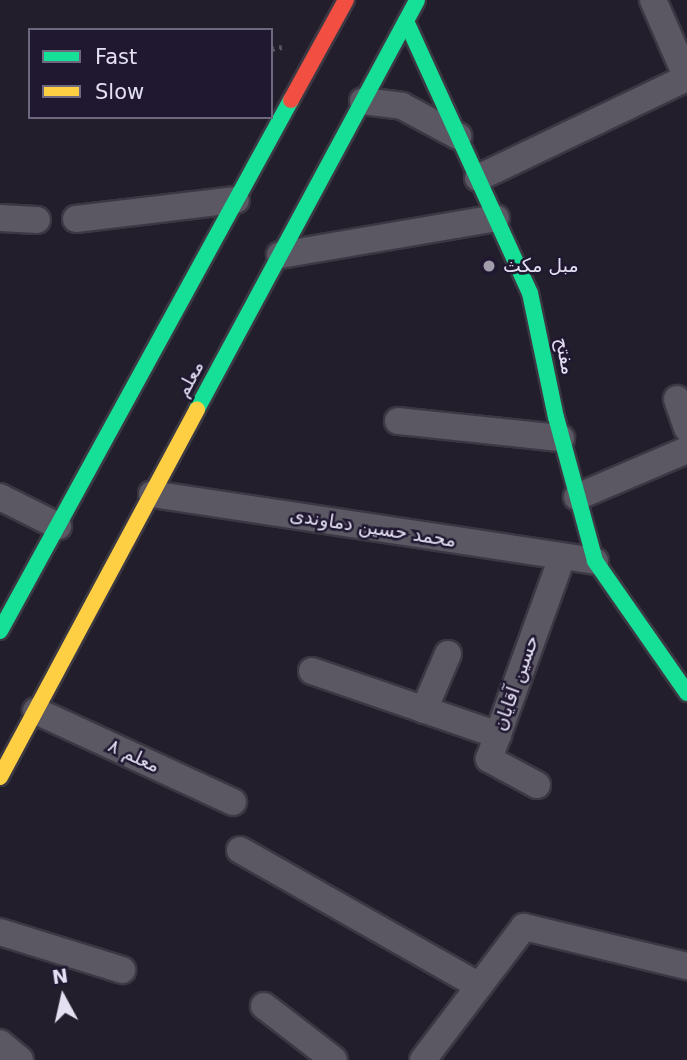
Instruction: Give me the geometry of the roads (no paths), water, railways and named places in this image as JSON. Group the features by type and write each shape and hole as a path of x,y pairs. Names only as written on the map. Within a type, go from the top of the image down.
{"main road":[{"path":"0,631 346,0"},
{"name":"معلم","path":"0,777 418,0"},
{"name":"مفتح","path":"406,22 530,293 561,438 595,561 687,693"}],"street":[{"path":"478,178 687,78 653,0"},
{"path":"363,101 402,106 458,136"},
{"path":"76,219 236,200"},
{"path":"0,218 37,220"},
{"path":"280,255 496,218"},
{"path":"677,399 687,428"},
{"path":"398,421 561,438"},
{"path":"577,497 687,450"},
{"name":"محمد حسین دماوندی","path":"152,494 595,561"},
{"path":"0,497 58,526"},
{"name":"حسین آقایان","path":"537,785 489,759 562,557"},
{"path":"424,709 447,654"},
{"path":"312,671 498,735"},
{"name":"معلم ۸","path":"36,711 233,802"},
{"path":"240,850 479,986"},
{"path":"423,1060 524,927 687,966"},
{"path":"0,932 122,970"},
{"path":"264,1006 334,1060"},
{"path":"0,1043 20,1060"}],"place":[{"name":"مبل مکث","path":"489,266"}]}
